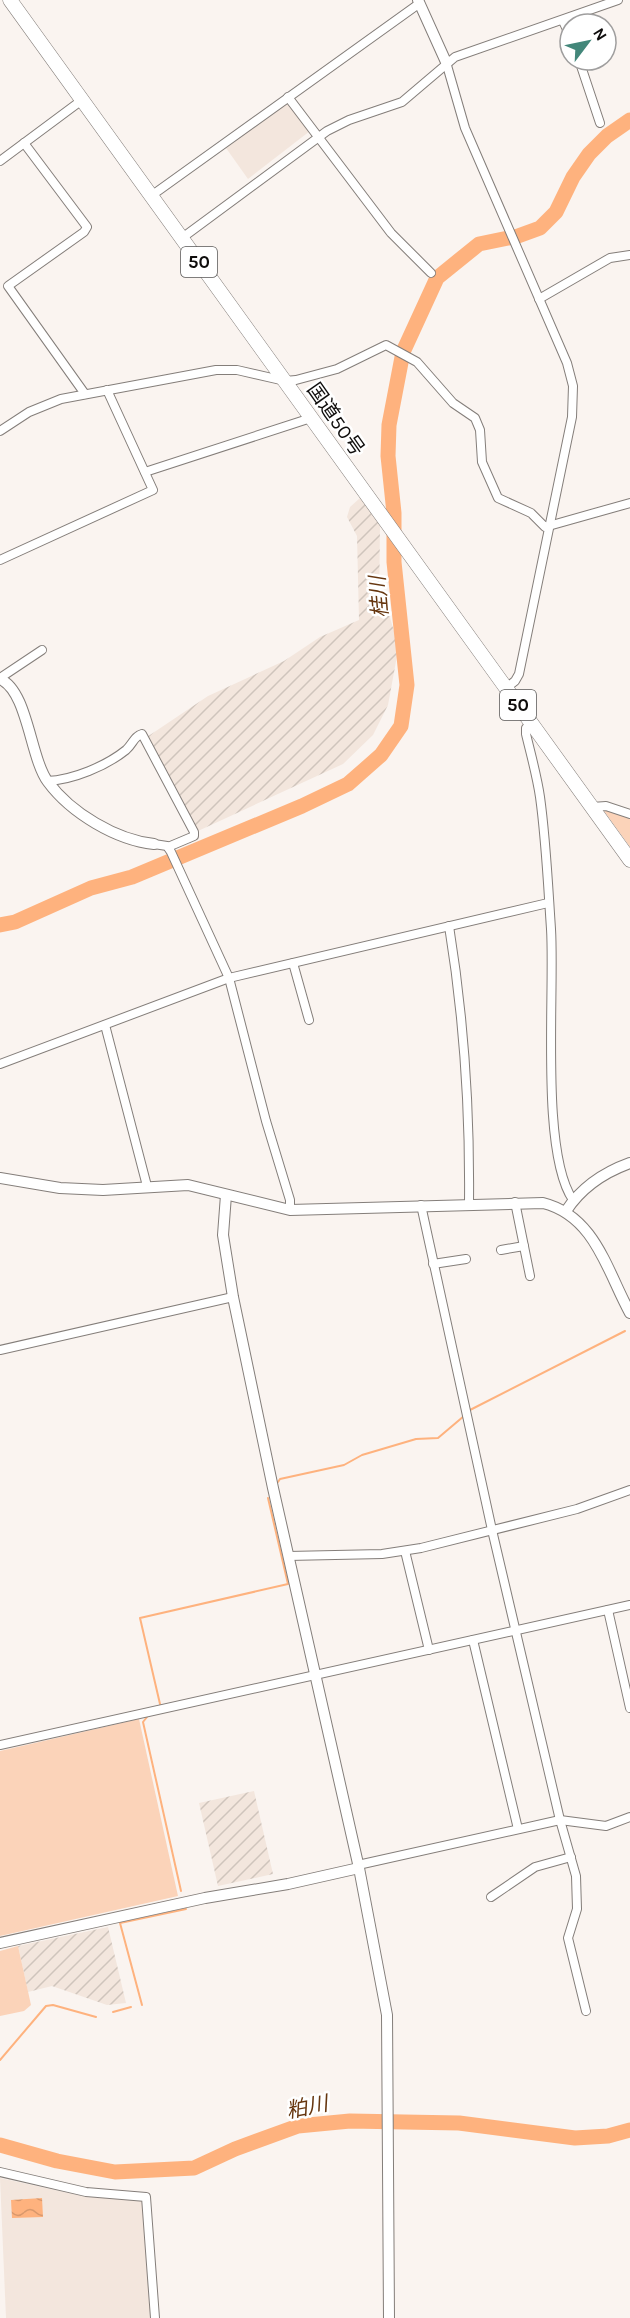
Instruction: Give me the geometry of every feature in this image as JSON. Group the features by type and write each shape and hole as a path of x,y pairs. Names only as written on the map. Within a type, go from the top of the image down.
{"highway":[{"name":"国道50号","path":"10,0 630,860"}],"street":[{"path":"587,12 618,0"},
{"path":"151,196 419,1 446,62 465,128 567,363 573,386 573,417 519,674 515,681 506,688"},
{"path":"182,238 317,138 341,123 402,102 417,91 446,62 558,23"},
{"path":"583,72 600,123"},
{"path":"288,97 391,233 431,273"},
{"path":"0,161 82,100"},
{"path":"24,143 87,227 84,232 8,286 85,394"},
{"path":"539,299 610,258 630,255"},
{"path":"0,432 29,412 61,399 216,370 237,370 285,381 337,369 382,345 391,347 416,361 453,403 475,418 480,430 482,462 498,498 531,513 545,526 630,504"},
{"path":"0,560 153,490 107,390"},
{"path":"145,472 312,417"},
{"path":"42,650 0,678 14,692 47,781 106,831 169,850 229,978 266,1121 290,1200 290,1209"},
{"path":"531,723 526,728 526,734 540,796 551,931 552,1037 557,1151 573,1200"},
{"path":"47,781 76,775 101,765 124,751 135,737 142,734 194,832 194,837 169,850"},
{"path":"592,807 606,806 630,814"},
{"path":"0,1064 229,978 548,903"},
{"path":"449,926 465,1061 470,1133 470,1203"},
{"path":"292,963 309,1020"},
{"path":"105,1025 147,1186"},
{"path":"566,1210 573,1200 599,1178 630,1163"},
{"path":"0,1178 60,1188 103,1190 188,1185 290,1209 543,1203 566,1210 589,1232 630,1313"},
{"path":"226,1195 223,1235 233,1297 288,1556 359,1867 387,2015 389,2318"},
{"path":"515,1202 530,1276"},
{"path":"421,1205 492,1530 560,1820 576,1876 578,1900 568,1938 586,2011"},
{"path":"501,1250 524,1246"},
{"path":"433,1264 466,1259"},
{"path":"0,1350 233,1297"},
{"path":"288,1556 382,1554 405,1551 577,1509 630,1490"},
{"path":"405,1551 429,1650"},
{"path":"1,1742 315,1676 630,1605"},
{"path":"608,1610 630,1708"},
{"path":"473,1640 518,1829"},
{"path":"0,1943 359,1867 560,1820 606,1826 630,1817"},
{"path":"491,1897 535,1867 571,1857"},
{"path":"0,2172 86,2192 146,2197 155,2318"}],"shaded area":[{"path":"287,103 310,131 248,179 226,148"},
{"path":"360,498 380,523 379,615 388,611 396,638 397,656 388,705 373,735 343,764 198,831 147,737 208,696 284,661 320,637 359,620 357,536 347,517 350,507"},
{"path":"604,811 630,817 630,847"},
{"path":"139,1719 178,1896 0,1936 0,1751"},
{"path":"254,1791 273,1874 218,1886 199,1803"},
{"path":"108,1927 126,2003 107,2005 52,1986 28,1992 18,1946"},
{"path":"18,1946 31,2005 24,2011 0,2016 0,1951"},
{"path":"0,2178 87,2197 141,2200 145,2204 152,2318 6,2318"}],"water":[{"path":"42,2198 43,2217 12,2218 11,2200"}],"waterway":[{"name":"桂川","path":"0,925 15,922 91,888 132,877 302,806 348,784 381,755 401,726 407,685 394,562 394,513 388,456 389,425 403,352 437,278 479,244 518,236 540,228 556,212 573,177 589,154 607,136 630,120"},
{"path":"470,1410 625,1331"},
{"path":"278,1482 280,1479 344,1465 362,1455 416,1439 438,1438 464,1416"},
{"path":"160,1704 140,1618 288,1584 268,1498"},
{"path":"147,1717 143,1722 181,1891"},
{"path":"142,2005 120,1923 186,1909"},
{"path":"0,2060 46,2006 53,2005 96,2017"},
{"path":"113,2012 131,2007"},
{"name":"粕川","path":"0,2145 57,2161 115,2172 194,2168 235,2149 298,2126 350,2121 459,2123 575,2138 608,2136 630,2130"}]}
